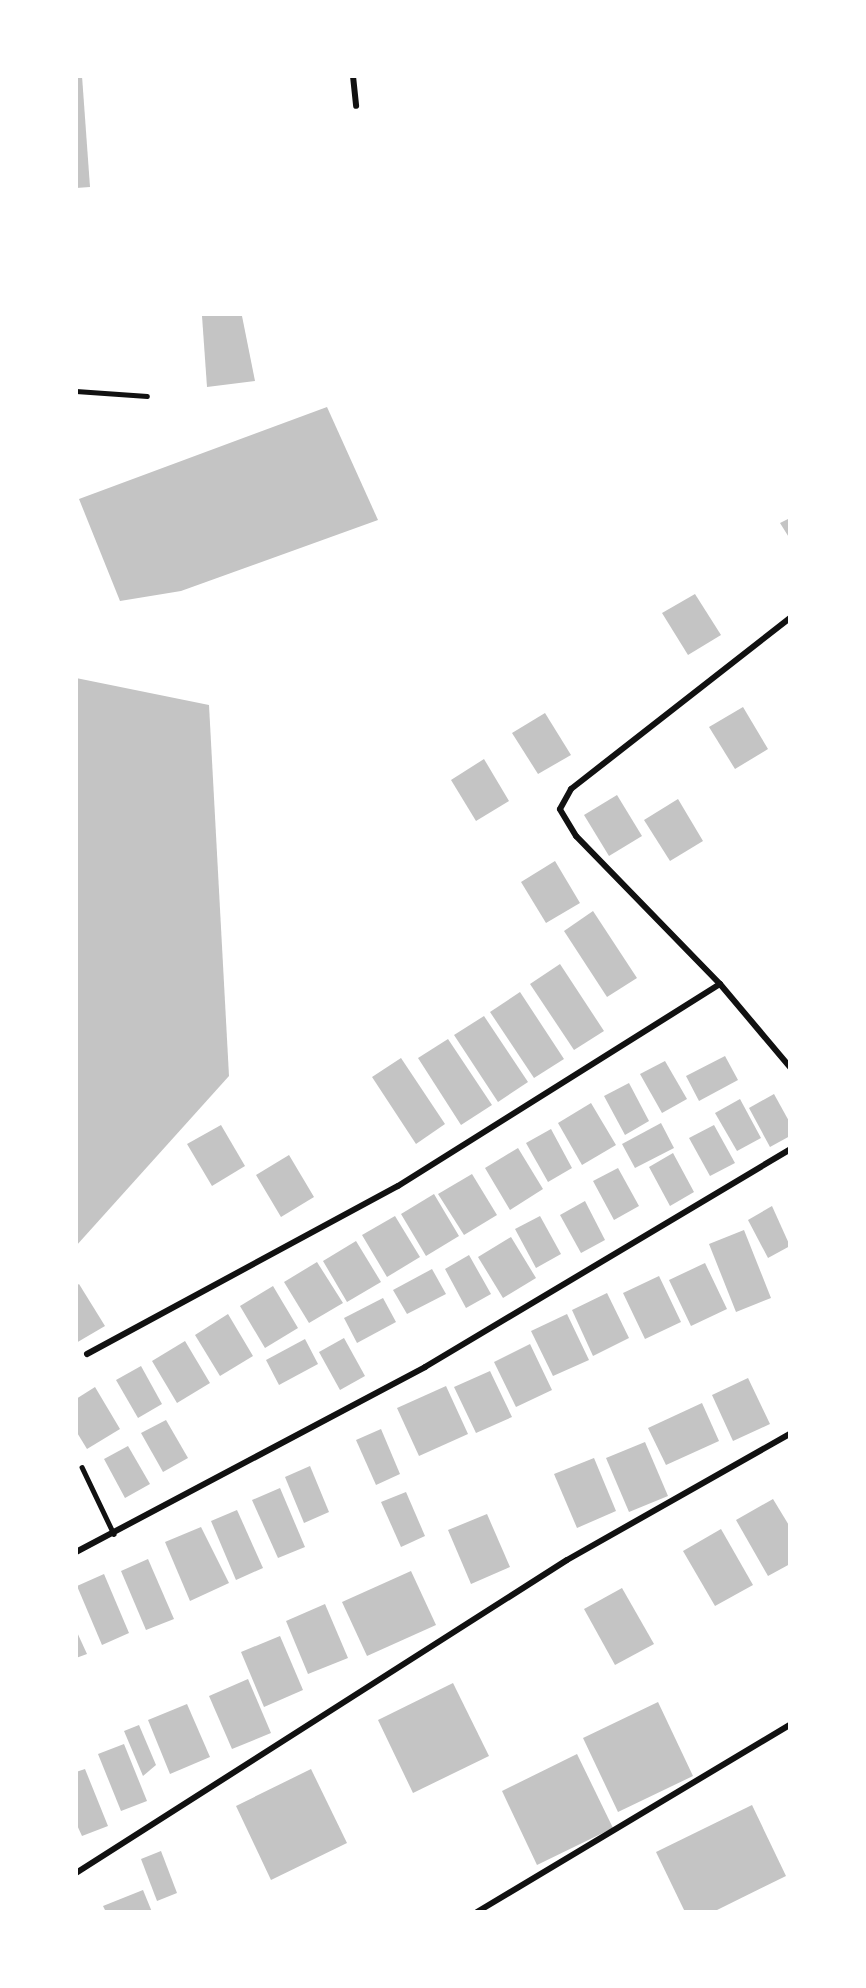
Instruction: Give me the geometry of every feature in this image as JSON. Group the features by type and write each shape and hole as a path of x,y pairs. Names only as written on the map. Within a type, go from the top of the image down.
{"street":[{"path":"353,76 356,106"},
{"path":"789,618 571,789 560,809 576,836 720,984 789,1067"},
{"path":"87,1354 399,1186 720,984"},
{"path":"76,1552 114,1534 425,1367 789,1149"},
{"path":"76,1873 567,1560 789,1434"},
{"path":"477,1911 789,1725"}],"lane":[{"path":"76,391 147,396"},
{"path":"82,1467 114,1534"}],"building":[{"path":"76,76 82,76 90,187 76,188"},
{"path":"202,316 242,316 255,381 207,387"},
{"path":"327,407 378,520 181,591 120,601 79,499"},
{"path":"790,518 790,539 780,523"},
{"path":"695,594 721,635 688,655 662,613"},
{"path":"76,678 209,705 229,1076 76,1246"},
{"path":"743,707 768,749 735,769 709,727"},
{"path":"545,713 571,755 538,774 512,733"},
{"path":"484,759 509,801 476,821 451,780"},
{"path":"617,795 642,836 609,856 584,815"},
{"path":"678,799 703,841 670,861 644,820"},
{"path":"555,861 580,903 546,923 521,882"},
{"path":"593,911 637,978 607,997 564,931"},
{"path":"560,964 604,1031 574,1050 530,984"},
{"path":"520,992 564,1059 534,1078 490,1012"},
{"path":"484,1016 528,1082 498,1102 454,1035"},
{"path":"448,1039 492,1105 461,1125 418,1058"},
{"path":"725,1056 738,1080 699,1101 686,1076"},
{"path":"401,1058 445,1124 416,1144 372,1077"},
{"path":"665,1061 687,1099 662,1113 640,1074"},
{"path":"629,1083 649,1121 625,1135 604,1096"},
{"path":"774,1094 790,1123 790,1136 770,1147 749,1108"},
{"path":"740,1099 761,1138 737,1151 715,1113"},
{"path":"591,1103 616,1145 582,1165 558,1123"},
{"path":"661,1123 674,1148 635,1168 622,1144"},
{"path":"221,1125 245,1166 212,1186 187,1144"},
{"path":"714,1125 735,1163 710,1176 689,1138"},
{"path":"551,1129 572,1168 548,1182 526,1143"},
{"path":"518,1148 543,1189 510,1210 485,1168"},
{"path":"673,1153 694,1192 670,1206 649,1167"},
{"path":"289,1155 314,1197 281,1217 256,1175"},
{"path":"618,1168 639,1206 614,1220 593,1181"},
{"path":"472,1174 497,1215 464,1235 438,1194"},
{"path":"434,1194 459,1236 426,1256 401,1214"},
{"path":"585,1201 605,1240 581,1253 560,1215"},
{"path":"772,1206 790,1246 768,1258 748,1220"},
{"path":"395,1216 420,1257 387,1277 362,1235"},
{"path":"540,1216 561,1254 536,1268 515,1229"},
{"path":"744,1230 771,1298 736,1312 709,1244"},
{"path":"511,1237 536,1278 503,1298 478,1257"},
{"path":"356,1241 381,1282 347,1302 323,1261"},
{"path":"469,1255 491,1294 466,1308 445,1269"},
{"path":"317,1262 343,1303 309,1323 284,1282"},
{"path":"705,1263 727,1309 691,1326 669,1280"},
{"path":"432,1269 446,1294 407,1314 393,1290"},
{"path":"659,1276 681,1322 645,1339 623,1293"},
{"path":"79,1284 105,1326 76,1343 76,1286"},
{"path":"273,1286 298,1328 265,1348 240,1306"},
{"path":"607,1293 629,1338 593,1356 572,1310"},
{"path":"383,1298 396,1322 357,1343 344,1318"},
{"path":"228,1314 253,1356 220,1376 195,1335"},
{"path":"567,1314 589,1360 553,1376 531,1331"},
{"path":"344,1338 365,1376 340,1390 319,1352"},
{"path":"305,1339 318,1364 279,1385 266,1360"},
{"path":"185,1341 210,1383 177,1403 152,1361"},
{"path":"530,1344 552,1390 516,1407 494,1362"},
{"path":"141,1366 162,1404 138,1418 116,1380"},
{"path":"490,1371 512,1417 476,1433 454,1387"},
{"path":"748,1378 770,1424 733,1441 712,1395"},
{"path":"446,1386 468,1434 419,1456 397,1408"},
{"path":"95,1387 120,1429 87,1449 76,1431 76,1399"},
{"path":"702,1403 719,1441 666,1465 648,1428"},
{"path":"166,1420 188,1458 163,1472 141,1433"},
{"path":"381,1429 400,1474 376,1485 356,1440"},
{"path":"645,1442 668,1496 629,1512 606,1458"},
{"path":"128,1446 150,1484 125,1498 104,1459"},
{"path":"594,1458 616,1511 577,1528 554,1474"},
{"path":"310,1466 329,1512 304,1523 285,1477"},
{"path":"280,1488 305,1547 278,1558 252,1500"},
{"path":"406,1492 425,1536 401,1547 381,1502"},
{"path":"773,1499 790,1527 790,1564 768,1576 736,1520"},
{"path":"237,1510 263,1568 236,1580 211,1521"},
{"path":"487,1514 510,1567 471,1584 448,1530"},
{"path":"201,1527 229,1583 190,1601 165,1542"},
{"path":"721,1529 753,1585 715,1606 683,1551"},
{"path":"148,1559 174,1619 146,1630 121,1571"},
{"path":"411,1571 436,1625 367,1656 342,1602"},
{"path":"104,1574 129,1633 102,1645 77,1586"},
{"path":"622,1588 654,1644 615,1665 584,1609"},
{"path":"325,1604 348,1658 308,1674 286,1621"},
{"path":"76,1630 87,1654 76,1658"},
{"path":"280,1636 303,1690 264,1707 241,1652"},
{"path":"248,1679 271,1733 232,1749 209,1696"},
{"path":"453,1683 489,1756 413,1793 378,1720"},
{"path":"658,1702 693,1776 618,1812 583,1738"},
{"path":"187,1704 210,1757 170,1774 148,1720"},
{"path":"139,1725 156,1765 143,1776 124,1731"},
{"path":"124,1744 147,1801 121,1811 98,1754"},
{"path":"577,1754 613,1828 537,1865 502,1791"},
{"path":"85,1769 108,1826 82,1836 76,1823 76,1772"},
{"path":"311,1769 347,1843 271,1880 236,1806"},
{"path":"752,1805 786,1876 713,1912 685,1912 656,1852"},
{"path":"161,1851 177,1893 157,1901 141,1859"},
{"path":"143,1890 152,1912 106,1912 103,1906"}]}
